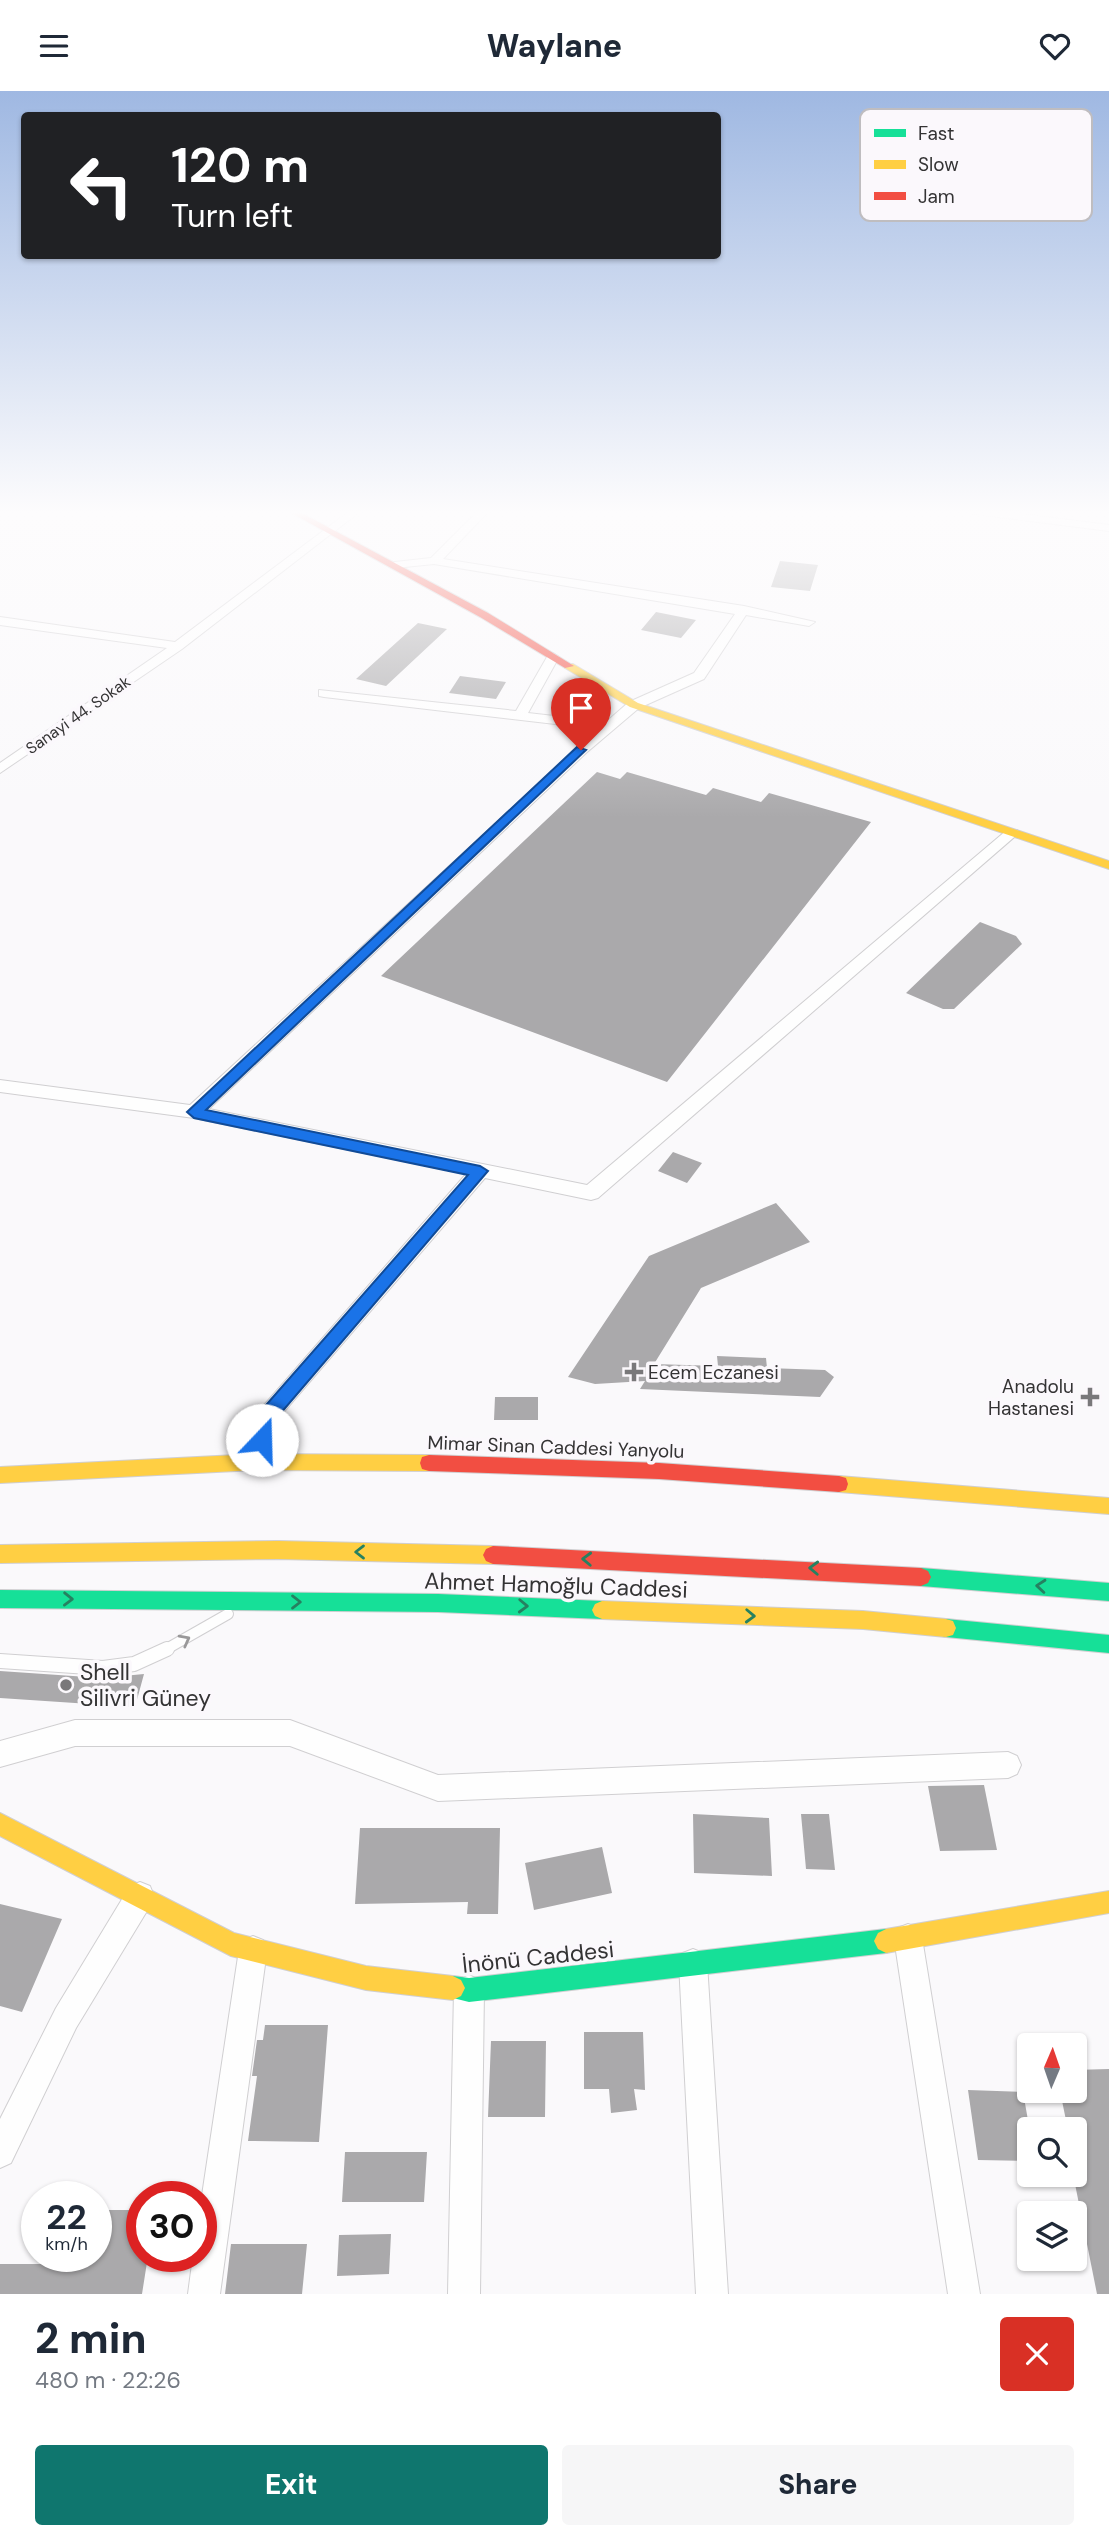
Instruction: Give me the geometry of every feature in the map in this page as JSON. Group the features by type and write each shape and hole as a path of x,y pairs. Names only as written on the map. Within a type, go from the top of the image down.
{"main road":[{"path":"477,613 634,705 1109,866"},
{"name":"Mimar Sinan Caddesi Yanyolu","path":"0,1475 258,1462 391,1462 659,1471 1018,1496 1109,1506"},
{"name":"Ahmet Hamoğlu Caddesi","path":"0,1554 124,1550 405,1552 851,1570 1109,1592"},
{"name":"Ahmet Hamoğlu Caddesi","path":"0,1599 438,1603 863,1620 1109,1644"},
{"name":"İnönü Caddesi","path":"0,1824 231,1944 366,1977 469,1990 908,1938 1109,1902"}],"street":[{"name":"Sanayi 44. Sokak","path":"0,769 178,646 221,613"},
{"path":"194,1112 608,726 634,705 699,675 742,613"},
{"path":"759,613 809,622"},
{"path":"0,621 178,646"},
{"path":"520,716 553,657"},
{"path":"324,694 608,726"},
{"path":"0,1086 194,1112 591,1193 1012,833"},
{"path":"258,1462 266,1418 480,1171"},
{"path":"0,1754 75,1733 290,1733 438,1788 1009,1765"},
{"path":"0,2152 66,2018 140,1896"},
{"path":"908,1938 964,2294"},
{"path":"204,2294 253,1950"},
{"path":"693,1963 712,2294"},
{"path":"464,2294 469,1990"}],"lane":[{"path":"0,1661 103,1668 134,1664 221,1620 243,1601"}],"building":[{"path":"655,613 696,620 681,638 641,630"},
{"path":"418,623 447,629 386,686 356,679"},
{"path":"460,676 506,682 496,699 449,693"},
{"path":"597,772 620,779 627,772 706,795 713,788 761,802 769,793 871,822 667,1082 381,976"},
{"path":"980,922 1016,936 1022,944 954,1009 943,1009 906,993"},
{"path":"673,1152 702,1163 687,1183 658,1171"},
{"path":"776,1203 810,1242 701,1288 654,1364 718,1366 717,1356 766,1358 767,1368 825,1370 834,1377 820,1397 640,1389 645,1381 595,1384 568,1377 649,1256"},
{"path":"495,1397 538,1397 538,1420 494,1420"},
{"path":"0,1671 102,1678 144,1674 135,1707 0,1698"},
{"path":"984,1785 997,1850 940,1851 928,1786"},
{"path":"693,1814 769,1818 772,1876 694,1873"},
{"path":"801,1814 829,1814 835,1870 806,1869"},
{"path":"360,1828 500,1828 498,1914 467,1914 468,1902 355,1904"},
{"path":"602,1847 612,1893 534,1910 525,1863"},
{"path":"0,1904 62,1919 22,2012 0,2006"},
{"path":"265,2025 328,2025 319,2142 248,2141 257,2076 252,2076 257,2040 263,2040"},
{"path":"584,2032 643,2032 645,2090 634,2089 637,2110 611,2113 609,2089 584,2089"},
{"path":"491,2041 546,2041 545,2117 488,2117"},
{"path":"1109,2069 1109,2294 1097,2294 1087,2244 1087,2201 1078,2201 1076,2187 1087,2187 1087,2117 1065,2117 1062,2103 1087,2103 1087,2070"},
{"path":"968,2090 1017,2092 1017,2103 1025,2103 1027,2117 1017,2117 1017,2161 978,2160"},
{"path":"345,2152 427,2152 424,2202 342,2202"},
{"path":"112,2210 126,2210 126,2272 145,2272 142,2294 0,2294 0,2264 21,2264 21,2272 112,2272"},
{"path":"391,2234 389,2274 337,2276 339,2235"},
{"path":"231,2244 307,2244 302,2294 225,2294"}],"traffic: fast":[{"path":"921,1577 1109,1592"},
{"path":"0,1599 438,1603 602,1610"},
{"path":"946,1628 1109,1644"},
{"path":"453,1988 469,1990 886,1941"}],"traffic: slow":[{"path":"569,666 634,705 1109,865"},
{"path":"0,1475 258,1462 429,1463"},
{"path":"839,1484 1109,1506"},
{"path":"0,1554 278,1550 493,1555"},
{"path":"602,1610 863,1620 946,1628"},
{"path":"0,1824 231,1944 366,1978 453,1988"},
{"path":"886,1941 1109,1902"}],"traffic: jam":[{"path":"480,613 569,666"},
{"path":"429,1463 659,1471 839,1484"},
{"path":"493,1555 921,1577"}],"place":[{"name":"Ecem Eczanesi","path":"634,1372"},
{"name":"Anadolu Hastanesi","path":"1090,1397"},
{"name":"Shell Silivri Güney","path":"66,1685"}],"route":[{"path":"262,1440 266,1418 480,1171 194,1112 581,750"}]}
